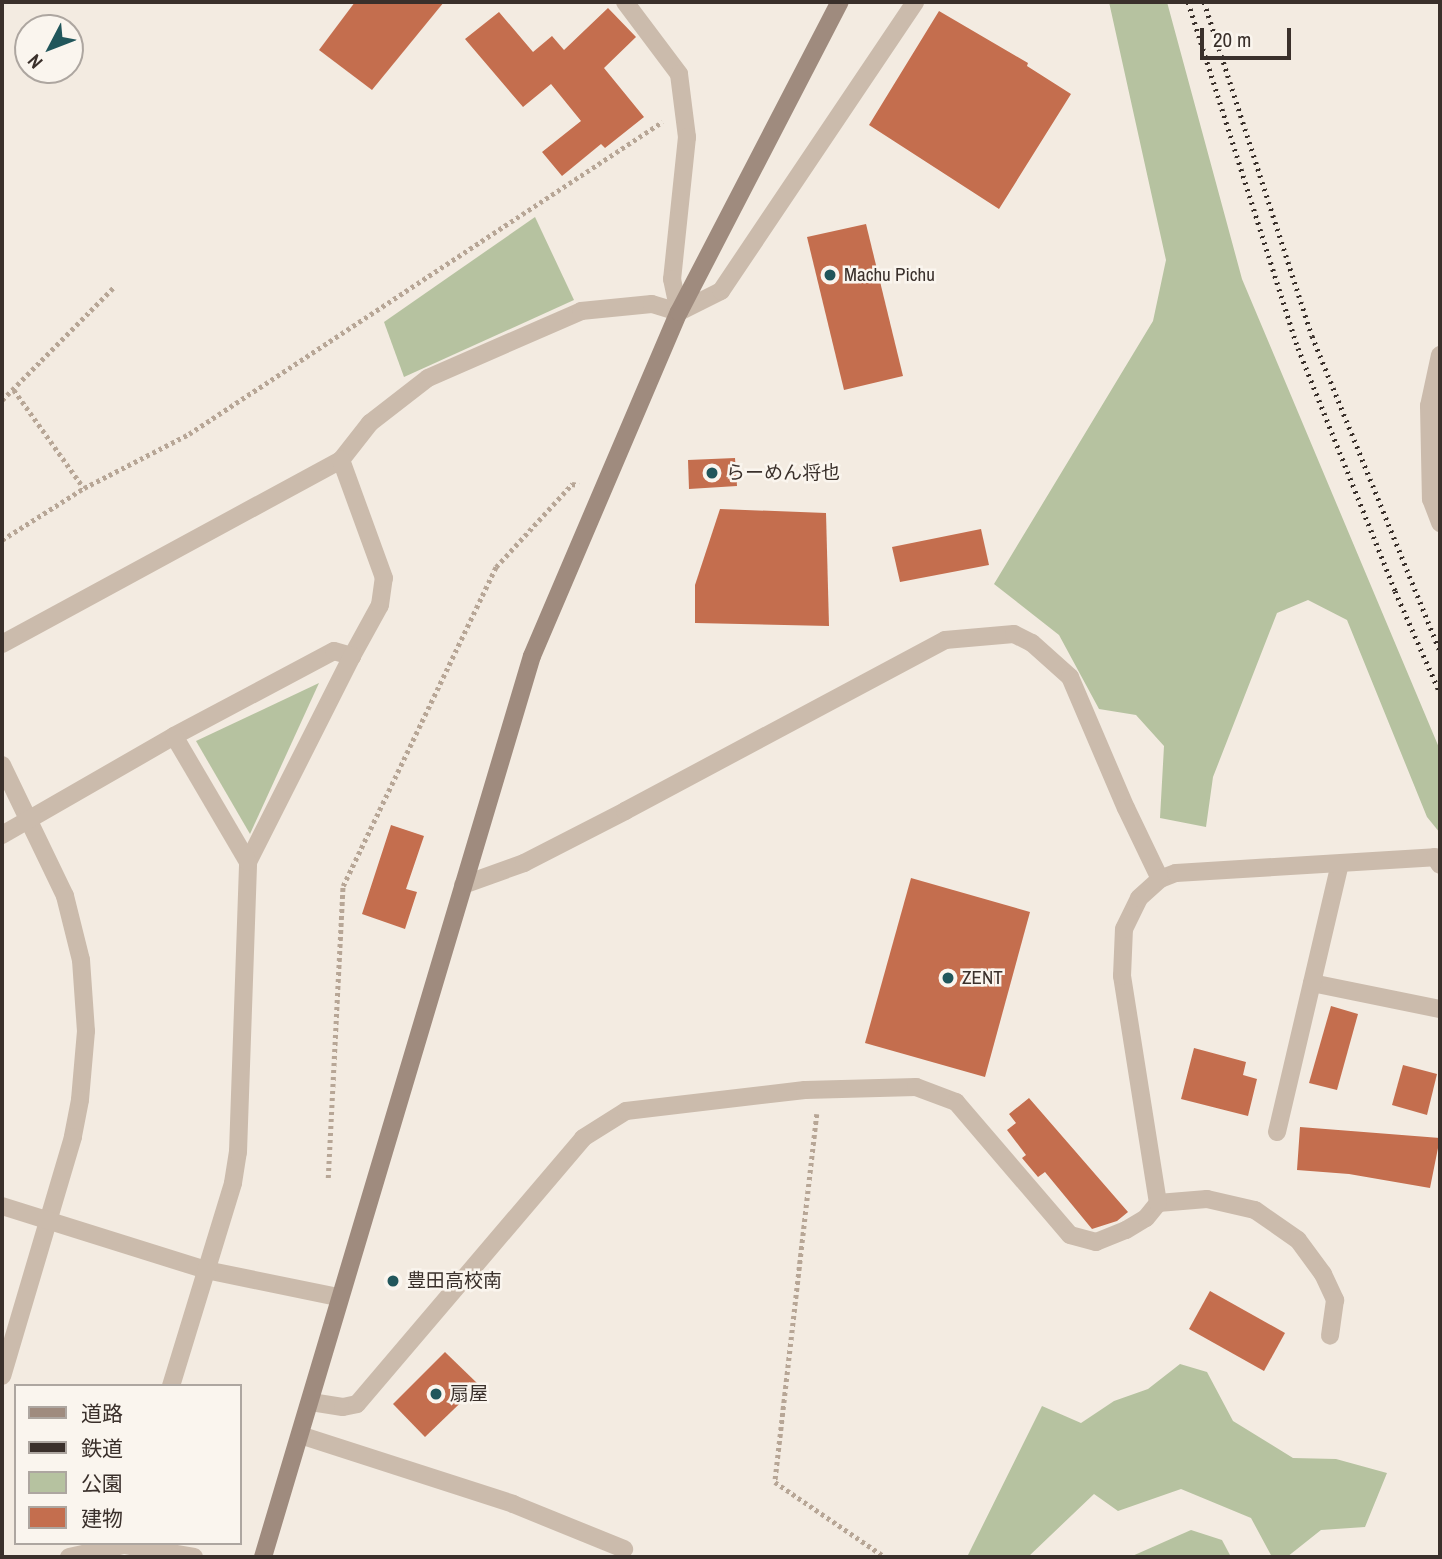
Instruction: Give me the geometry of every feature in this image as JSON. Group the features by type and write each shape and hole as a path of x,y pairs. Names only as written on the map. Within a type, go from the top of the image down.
{"street":[{"path":"625,2 678,74 687,137 672,279 680,312"},
{"path":"263,1557 311,1402 338,1297 532,656 680,312 840,2"},
{"path":"2,644 341,460 370,423 413,387 558,319 596,309 652,304 680,312 721,291 915,2"},
{"path":"1440,355 1429,407 1431,499 1440,523"},
{"path":"172,1384 233,1183 238,1152 248,862 380,605 384,578 341,460"},
{"path":"463,885 524,863 945,640 1014,634 1032,643 1070,677 1126,808 1160,879"},
{"path":"2,835 174,736 334,651 352,656"},
{"path":"174,736 248,862"},
{"path":"2,765 65,896 81,960 86,1031 80,1100 49,1221 2,1376"},
{"path":"1158,1203 1122,975 1124,929 1139,898 1160,879 1176,873 1435,857 1440,865"},
{"path":"1277,1132 1340,864"},
{"path":"1312,983 1440,1009"},
{"path":"311,1402 343,1407 357,1404 583,1138 626,1111 805,1090 916,1087 956,1102 1070,1235 1096,1242 1136,1224 1158,1203 1207,1199 1255,1210 1298,1240 1323,1274 1335,1300 1330,1336"},
{"path":"2,1206 205,1270 338,1297"},
{"path":"300,1435 513,1504 624,1549"},
{"path":"69,1557 120,1545"},
{"path":"129,1545 194,1557"}],"path":[{"path":"2,540 84,488 189,434 683,108"},
{"path":"2,400 114,287"},
{"path":"14,390 84,488"},
{"path":"328,1178 343,886 496,568 572,484 604,488"},
{"path":"819,1091 775,1482 885,1557"}],"green space":[{"path":"1109,2 1167,2 1242,279 1440,750 1440,833 1427,817 1347,620 1308,600 1277,613 1213,777 1206,827 1160,818 1164,746 1136,715 1099,709 1059,635 994,584 1153,321 1166,260"},
{"path":"535,217 574,300 404,377 384,322"},
{"path":"319,683 250,834 196,741"},
{"path":"1180,1364 1207,1372 1233,1421 1293,1458 1336,1459 1387,1473 1365,1527 1321,1530 1287,1557 1272,1557 1251,1518 1181,1489 1118,1511 1094,1494 1028,1557 967,1557 1042,1406 1081,1423 1114,1401 1148,1389"},
{"path":"1191,1530 1222,1540 1231,1557 1130,1557"}],"building":[{"path":"355,2 444,2 372,90 319,50"},
{"path":"608,8 636,37 604,68 644,117 605,148 601,144 562,176 542,152 581,121 551,84 523,107 465,39 499,12 533,52 552,36 564,50"},
{"path":"939,11 1028,63 1027,66 1071,94 999,209 869,125"},
{"path":"866,224 903,376 844,390 807,237"},
{"name":"らーめん将也","path":"735,458 737,486 689,489 688,460"},
{"path":"720,509 826,513 829,626 695,623 695,585"},
{"path":"981,529 989,565 900,582 892,547"},
{"path":"391,825 424,836 406,889 417,892 405,929 362,914"},
{"name":"ZENT","path":"911,878 1030,912 985,1077 865,1043"},
{"path":"1331,1006 1358,1014 1337,1090 1309,1083"},
{"path":"1194,1048 1246,1062 1243,1075 1257,1079 1248,1116 1181,1099"},
{"path":"1403,1065 1437,1074 1427,1115 1392,1105"},
{"path":"1029,1098 1128,1212 1117,1221 1092,1229 1045,1172 1038,1177 1022,1158 1026,1155 1007,1130 1016,1123 1009,1114"},
{"path":"1300,1127 1440,1138 1430,1188 1349,1174 1297,1170"},
{"path":"1210,1291 1285,1333 1264,1371 1189,1329"},
{"name":"扇屋","path":"445,1352 479,1385 425,1437 393,1404"}],"railway":[{"path":"1188,2 1298,348 1395,591 1440,693"},
{"path":"1204,2 1312,336 1440,652"}],"place":[{"name":"Machu Pichu","path":"830,275"},
{"name":"らーめん将也","path":"712,473"},
{"name":"ZENT","path":"948,978"},
{"name":"豊田高校南","path":"393,1281"},
{"name":"扇屋","path":"436,1394"}]}
